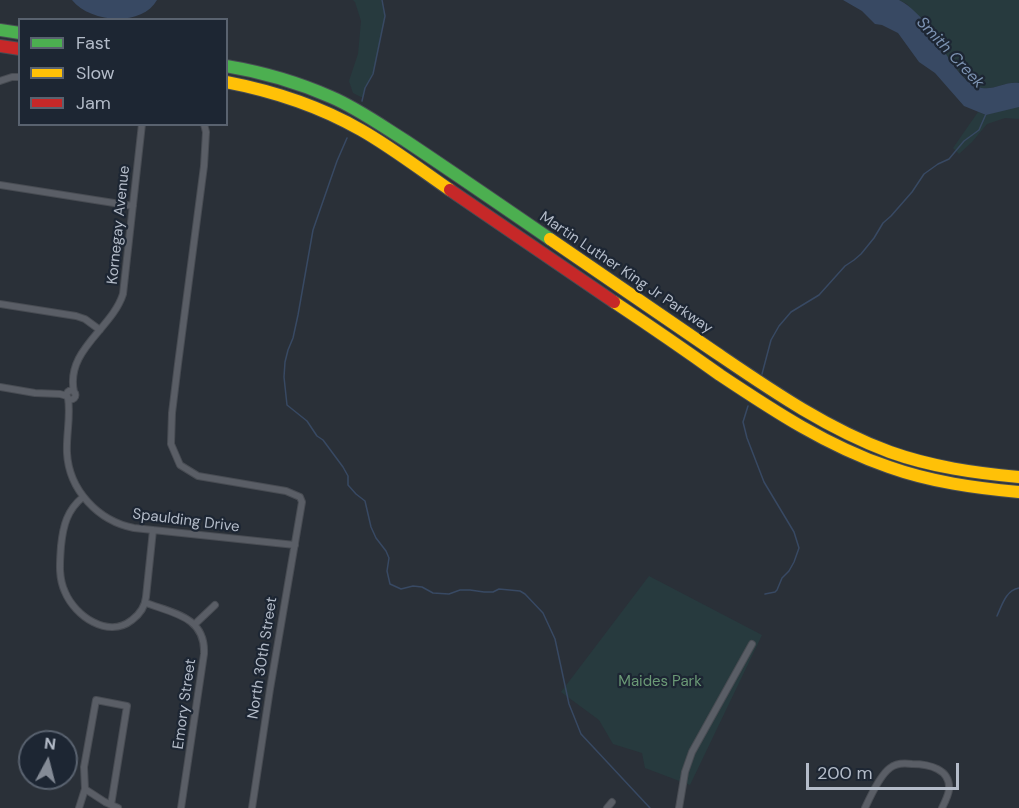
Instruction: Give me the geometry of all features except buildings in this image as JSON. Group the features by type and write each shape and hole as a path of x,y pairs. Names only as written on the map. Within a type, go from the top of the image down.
{"highway":[{"path":"0,30 18,33"},
{"name":"Martin Luther King Jr Parkway","path":"228,66 273,75 345,103 416,148 772,391 841,432 879,448 934,465 1019,477"},
{"name":"Martin Luther King Jr Parkway","path":"228,82 258,88 298,100 332,114 363,131 779,414 831,444 879,465 918,477 976,488 1019,492"}],"street":[{"path":"0,81 18,76"},
{"name":"Kornegay Avenue","path":"83,497 73,480 67,452 69,393 80,356 114,314 122,298 126,281 142,126"},
{"name":"North 30th Street","path":"205,126 207,132 204,166 172,413 171,444 180,465 198,476 286,491 300,497 302,502 252,808"},
{"path":"0,185 133,206"},
{"path":"0,304 76,316 92,323 100,330"},
{"path":"0,387 35,393 69,393"},
{"path":"83,497 72,507 64,526 60,576 68,598 78,611 99,625 114,627 125,625 134,619 146,603 153,530"},
{"name":"Spaulding Drive","path":"83,497 95,509 126,526 295,545"},
{"path":"146,603 181,616 195,624 215,605"},
{"name":"Emory Street","path":"181,808 204,654 202,635 195,624"},
{"path":"679,808 685,772 692,752 752,644"},
{"path":"78,808 85,789 84,767 96,700 127,706 114,807 85,789"},
{"path":"866,808 884,774 891,767 903,764 927,765 938,768 942,772 949,786 942,808"}],"green space":[{"path":"353,0 381,0 385,16 373,74 365,88 363,98 353,93 349,81 358,54 361,21"},
{"path":"899,0 1019,0 1019,83 987,88 974,84 953,65 907,4"},
{"path":"1019,107 1019,119 1005,118 987,124 959,154 953,148 978,112 986,115"},
{"name":"Maides Park","path":"649,576 762,635 690,785 645,768 642,753 613,744 599,720 561,692"}],"water":[{"path":"72,0 157,0 150,9 128,18 103,17 80,8"},
{"path":"843,0 899,0 912,9 930,29 966,80 982,88 1019,83 1019,107 986,115 964,106 935,73 919,62 898,33 875,24 862,11"}],"waterway":[{"path":"362,101 365,88 373,74 385,16 382,0"},
{"path":"762,374 771,340 791,312 819,295 845,266 861,254 883,223 912,192 924,174 949,159 964,141 979,130 986,114"},
{"path":"347,138 313,230 298,315 285,362 287,405 307,421 317,436 323,440 343,467 348,476 348,485 365,501 371,527 389,558 387,571 390,584 401,589 413,586 422,587 433,593 449,594 460,590 520,591 543,613 555,639 569,704 581,734 650,808"},
{"path":"748,406 743,422 747,438 764,482 794,532 799,548 794,562 782,578 777,590 765,594"},
{"path":"997,616 1008,595 1019,588"}],"traffic: fast":[{"path":"0,30 18,33"},
{"path":"228,66 266,74 341,101 406,141 550,239"}],"traffic: slow":[{"path":"228,82 295,100 345,121 450,190"},
{"path":"550,239 754,379 843,431 890,452 922,462 1019,477"},
{"path":"614,302 760,402 844,449 921,477 1019,492"}],"traffic: jam":[{"path":"0,46 18,49"},
{"path":"450,190 614,302"}],"water label":[{"name":"Smith Creek","path":"950,53"}]}
